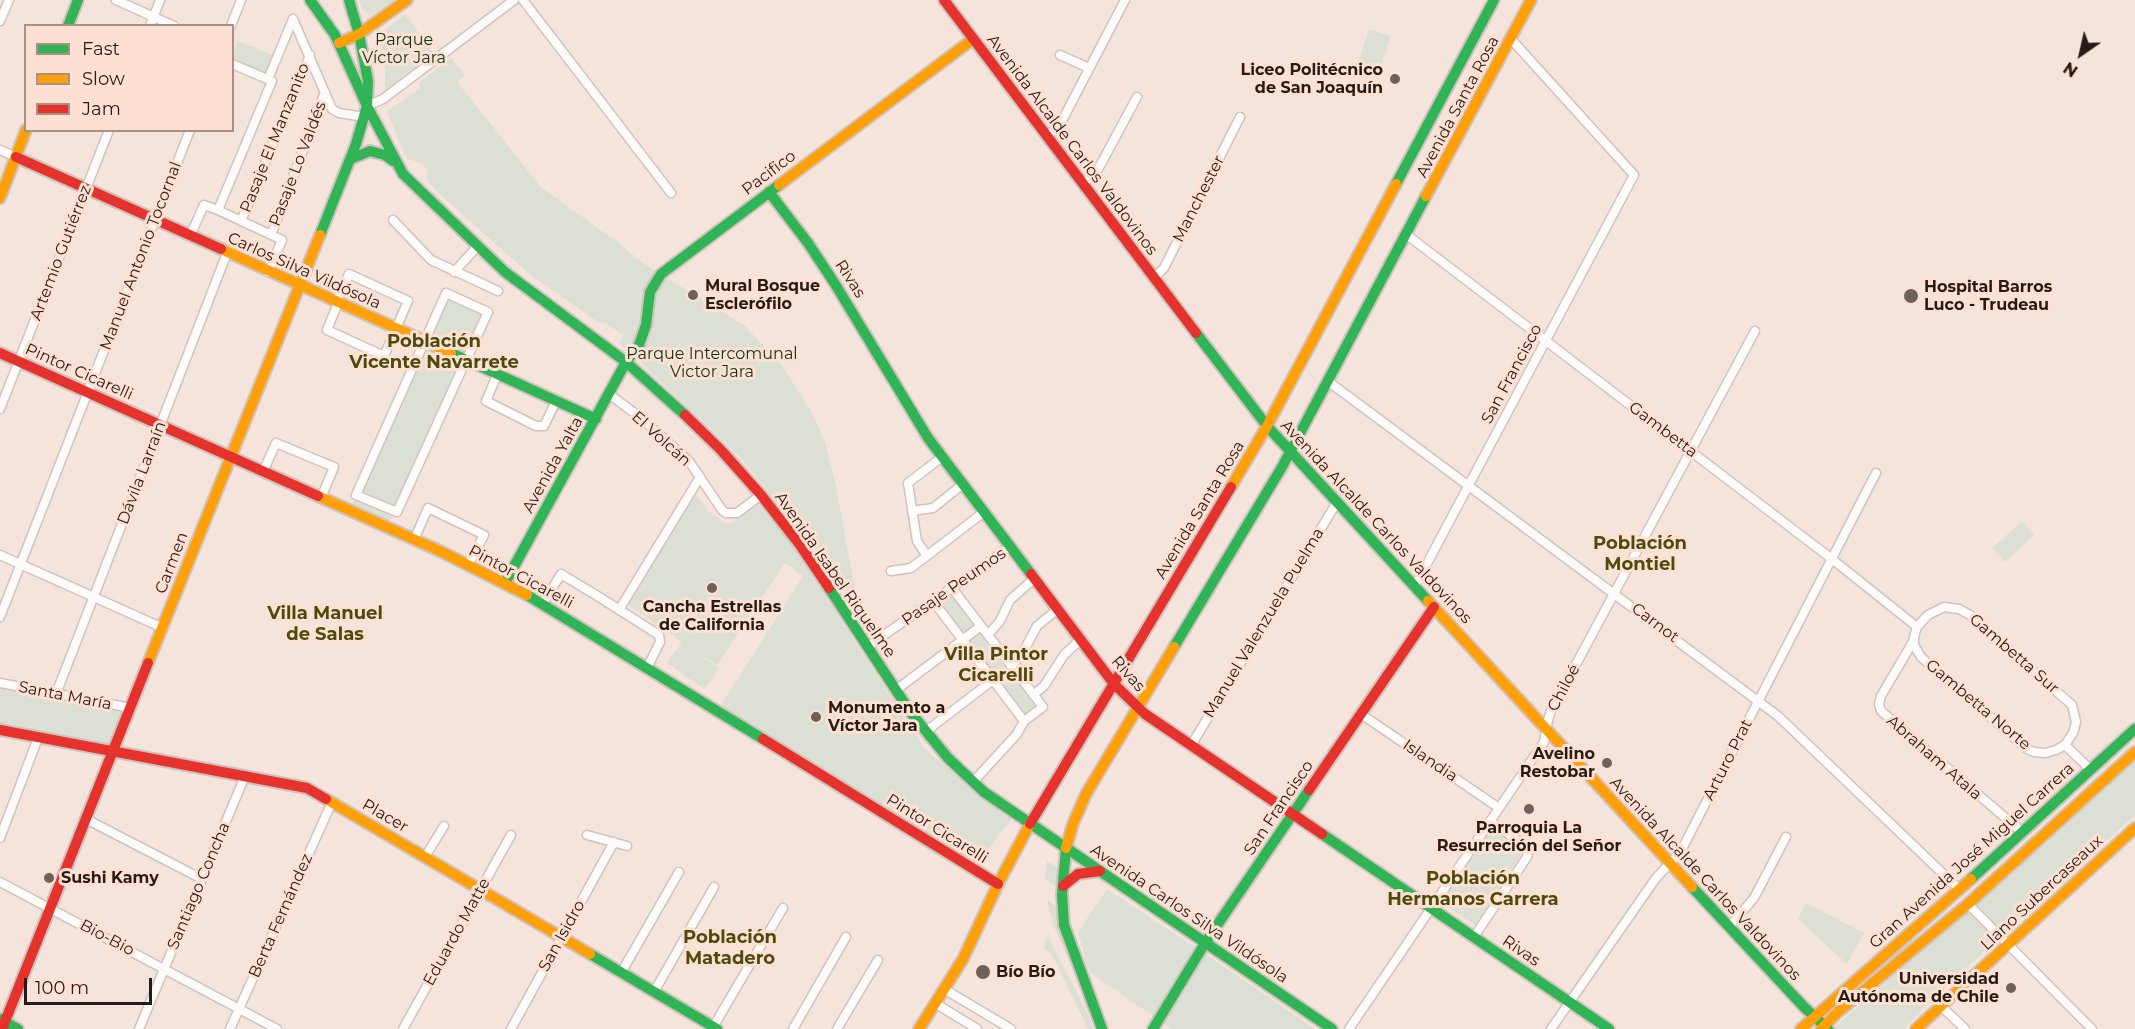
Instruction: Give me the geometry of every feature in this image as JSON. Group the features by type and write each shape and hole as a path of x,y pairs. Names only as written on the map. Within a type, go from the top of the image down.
{"main road":[{"path":"69,24 78,0"},
{"name":"Avenida Isabel Riquelme","path":"310,0 328,23 339,43 365,112 403,174 516,282 626,362 720,449 761,495 800,545 925,732 973,782 1030,824"},
{"path":"349,0 359,34 368,81 365,112"},
{"path":"339,43 359,34 406,0"},
{"name":"Avenida Alcalde Carlos Valdovinos","path":"944,0 1267,426 1824,1028"},
{"name":"Avenida Santa Rosa","path":"919,1029 967,951 998,884 1030,824 1267,426 1494,0"},
{"name":"Avenida Santa Rosa","path":"1102,1029 1067,936 1063,914 1062,886 1066,848 1073,824 1086,794 1291,452 1531,0"},
{"name":"Pacifico","path":"626,362 636,350 643,336 650,292 661,274 973,39"},
{"name":"Carmen","path":"3,1023 351,159 365,112"},
{"path":"0,198 26,132"},
{"path":"351,159 370,151 385,155 394,162"},
{"name":"Carlos Silva Vildósola","path":"16,157 596,419"},
{"name":"Rivas","path":"769,192 808,243 835,284 928,438 1114,684 1138,707 1609,1029"},
{"name":"Pintor Cicarelli","path":"0,353 414,540 543,603 998,884"},
{"name":"Avenida Yalta","path":"505,583 626,362"},
{"name":"San Francisco","path":"1154,1029 1205,943 1434,607"},
{"name":"Gran Avenida José Miguel Carrera","path":"1800,1029 2023,833 2135,729"},
{"name":"Placer","path":"0,730 302,787 332,802 714,1028"},
{"name":"Gran Avenida José Miguel Carrera","path":"1824,1028 1968,904 2135,752"},
{"name":"Avenida Carlos Silva Vildósola","path":"1030,824 1332,1029"},
{"path":"1044,834 1050,836 1060,833 1073,824"},
{"name":"Llano Subercaseaux","path":"1916,1029 2135,828"},
{"path":"1062,886 1078,874 1100,871"},
{"path":"3,1023 18,1029"}],"street":[{"path":"0,21 9,0"},
{"path":"116,0 152,21 160,0"},
{"path":"232,24 241,0"},
{"path":"218,210 293,19 332,109 339,113 365,112 514,0"},
{"path":"523,0 671,193"},
{"path":"1047,136 1058,127 1125,0"},
{"name":"San Francisco","path":"1415,586 1634,175 1511,39"},
{"name":"Pasaje El Manzanito","path":"241,222 310,55"},
{"path":"1060,55 1089,68"},
{"path":"234,65 270,80"},
{"name":"Pasaje Lo Valdés","path":"271,235 325,92"},
{"path":"1083,183 1095,175 1137,97"},
{"name":"Manchester","path":"1154,278 1164,268 1240,117"},
{"name":"Artemio Gutiérrez","path":"0,409 108,132"},
{"name":"Manuel Antonio Tocornal","path":"0,617 189,132"},
{"name":"Carlos Silva Vildósola","path":"0,150 16,157"},
{"path":"190,236 204,205 218,210 282,240 268,272"},
{"path":"393,220 431,260 498,291"},
{"name":"Gambetta","path":"1407,235 1832,559 1917,627"},
{"path":"454,272 477,247"},
{"name":"Dávila Larraín","path":"56,694 227,253"},
{"path":"348,274 408,301 384,356 327,330 337,303 348,274"},
{"path":"446,292 488,312 397,512 356,495 425,342 446,292"},
{"name":"Chiloé","path":"1349,1029 1544,742 1551,711 1755,331"},
{"path":"497,375 486,401 536,426 544,426 556,401"},
{"name":"Carnot","path":"1329,382 1758,701 1790,727 1959,890"},
{"name":"El Volcán","path":"609,394 689,460 726,513 737,513 761,495"},
{"path":"263,472 276,442 334,467 321,498"},
{"path":"927,556 917,541 908,483 942,457"},
{"name":"Arturo Prat","path":"1551,1029 1656,878 1683,847 1876,473"},
{"path":"619,610 700,477"},
{"path":"912,511 933,508 963,484"},
{"name":"Manuel Valenzuela Puelma","path":"1192,744 1337,502"},
{"path":"414,540 428,508 484,535 468,565"},
{"path":"891,571 911,567 984,512"},
{"name":"Pasaje Peumos","path":"867,647 1010,547"},
{"path":"0,555 163,628"},
{"path":"543,603 561,574 619,610 658,635 660,642 647,668"},
{"path":"988,635 1000,621 1010,600 1035,579"},
{"path":"952,588 1043,707 1024,721 1017,735 973,782"},
{"path":"933,601 1024,721"},
{"name":"Gambetta Sur","path":"1917,627 1928,615 1941,608 1956,608 1970,615 2072,705 2076,722 2065,745"},
{"path":"1011,666 1021,656 1036,626 1058,609"},
{"path":"896,690 907,684 981,626"},
{"path":"1914,639 1917,627"},
{"path":"1033,695 1044,686 1064,655 1081,639"},
{"name":"Gambetta Norte","path":"1914,639 1917,651 1924,660 2022,746 2034,752 2045,753 2065,745"},
{"name":"Abraham Atala","path":"1914,639 1881,696 1879,704 1881,711 2023,833"},
{"path":"925,732 993,680"},
{"name":"Santa María","path":"0,683 131,708"},
{"name":"Islandia","path":"1361,714 1499,808"},
{"path":"0,838 38,738"},
{"path":"2065,745 2091,770"},
{"name":"Santiago Concha","path":"139,1029 245,776"},
{"name":"Berta Fernández","path":"230,1029 332,802"},
{"path":"86,819 202,879"},
{"path":"1474,937 1527,857 1529,850 1490,821"},
{"path":"425,857 444,826"},
{"name":"Eduardo Matte","path":"403,1029 511,835"},
{"path":"587,835 627,846"},
{"path":"1729,927 1754,898 1786,837"},
{"name":"San Isidro","path":"510,1029 614,842"},
{"path":"621,973 679,872"},
{"name":"Bio-Bio","path":"0,882 277,1029"},
{"path":"654,992 714,887"},
{"path":"1968,904 2092,1029"},
{"path":"714,1028 783,908"},
{"path":"793,1029 846,937"},
{"path":"837,1029 878,960"},
{"path":"944,989 1011,1029"},
{"path":"935,1004 976,1029"},
{"path":"1941,1006 1965,1029"}],"green space":[{"path":"359,0 396,0 370,16 362,9"},
{"name":"Parque Víctor Jara","path":"405,14 434,54 385,90 385,65 378,36"},
{"path":"1369,29 1391,36 1379,70 1358,62"},
{"path":"238,41 275,56 266,79 234,65 234,51"},
{"name":"Parque Intercomunal Victor Jara","path":"451,58 465,75 457,82 540,186 614,240 616,239 643,263 745,326 781,364 811,411 825,442 836,486 855,590 848,595 840,583 844,580 830,559 825,563 742,459 641,361 619,344 624,336 606,323 598,322 528,273 433,188 422,163 410,160 404,154 387,111 420,89 419,82"},
{"path":"446,295 482,312 389,523 352,506 430,338"},
{"path":"695,494 708,511 728,524 758,504 787,538 925,749 1011,820 976,865 721,705 803,576 785,563 717,665 687,645 719,668 704,689 667,663 682,642 627,604"},
{"path":"2022,521 2034,535 2005,562 1992,548"},
{"path":"955,593 1040,707 1025,719 939,605"},
{"path":"0,688 122,712 109,744 0,724"},
{"path":"2135,760 2135,815 1931,1000 1904,1029 1832,1029 1964,914"},
{"path":"1492,827 1524,850 1475,925 1440,902"},
{"path":"1047,861 1059,869 1057,887 1045,879"},
{"path":"1107,889 1315,1029 1172,1029 1089,972 1078,932"},
{"path":"1047,900 1058,908 1073,963 1069,961 1054,927"},
{"path":"1806,903 1864,933 1847,964 1798,919"},
{"path":"1048,937 1088,1014 1093,1029 1088,1029 1052,955 1044,948"}],"traffic: fast":[{"path":"69,24 78,0"},
{"path":"310,0 335,35 367,106 403,174 505,272 626,362 685,415"},
{"path":"320,235 356,144 367,106 368,81 359,34 349,0"},
{"path":"1396,184 1494,0"},
{"path":"351,159 370,151 385,155 393,161"},
{"path":"505,583 626,362 639,345 646,325 650,292 661,274 779,185"},
{"path":"769,192 808,243 835,284 928,438 1031,574"},
{"path":"1174,647 1282,467 1426,196"},
{"path":"1196,333 1267,426 1428,601"},
{"path":"451,353 596,419"},
{"path":"829,588 911,713 948,758 984,792 1332,1029"},
{"path":"527,595 763,739"},
{"path":"1971,879 2135,729"},
{"path":"1153,1029 1205,943 1309,790"},
{"path":"1322,834 1609,1029"},
{"path":"1066,848 1062,894 1064,925 1102,1029"},
{"path":"1692,887 1804,1007 1828,1029"},
{"path":"590,954 717,1029"},
{"path":"0,1019 18,1029"}],"traffic: slow":[{"path":"339,43 359,34 407,0"},
{"path":"1426,196 1531,0"},
{"path":"779,185 973,39"},
{"path":"0,198 25,132"},
{"path":"1231,487 1267,426 1396,184"},
{"path":"148,663 320,235"},
{"path":"221,249 451,353"},
{"path":"318,496 442,552 527,595"},
{"path":"1428,601 1692,887"},
{"path":"1066,848 1086,794 1174,647"},
{"path":"1821,1029 1839,1011 1968,904 2135,752"},
{"path":"326,799 590,954"},
{"path":"919,1029 963,959 998,884 1030,824"},
{"path":"1916,1029 2135,828"},
{"path":"1801,1029 1971,879"}],"traffic: jam":[{"path":"944,0 1196,333"},
{"path":"16,157 221,249"},
{"path":"0,353 318,496"},
{"path":"685,415 720,449 761,495 800,545 829,588"},
{"path":"1030,824 1231,487"},
{"path":"1031,574 1114,684 1145,714 1322,834"},
{"path":"1309,790 1434,607"},
{"path":"2,1029 148,663"},
{"path":"0,730 307,788 326,799"},
{"path":"763,739 998,884"},
{"path":"1063,886 1078,874 1100,871"}],"place":[{"name":"Liceo Politécnico de San Joaquín","path":"1395,79"},
{"name":"Mural Bosque Esclerófilo","path":"693,295"},
{"name":"Hospital Barros Luco - Trudeau","path":"1911,296"},
{"name":"Cancha Estrellas de California","path":"712,588"},
{"name":"Monumento a Víctor Jara","path":"816,717"},
{"name":"Avelino Restobar","path":"1607,763"},
{"name":"Parroquia La Resurreción del Señor","path":"1529,809"},
{"name":"Sushi Kamy","path":"49,878"},
{"name":"Bío Bío","path":"983,972"},
{"name":"Universidad Autónoma de Chile","path":"2011,988"}],"district":[{"name":"Población Vicente Navarrete","path":"434,352"},
{"name":"Población Montiel","path":"1640,554"},
{"name":"Villa Manuel de Salas","path":"325,624"},
{"name":"Villa Pintor Cicarelli","path":"996,665"},
{"name":"Población Hermanos Carrera","path":"1473,889"},
{"name":"Población Matadero","path":"730,948"}]}
